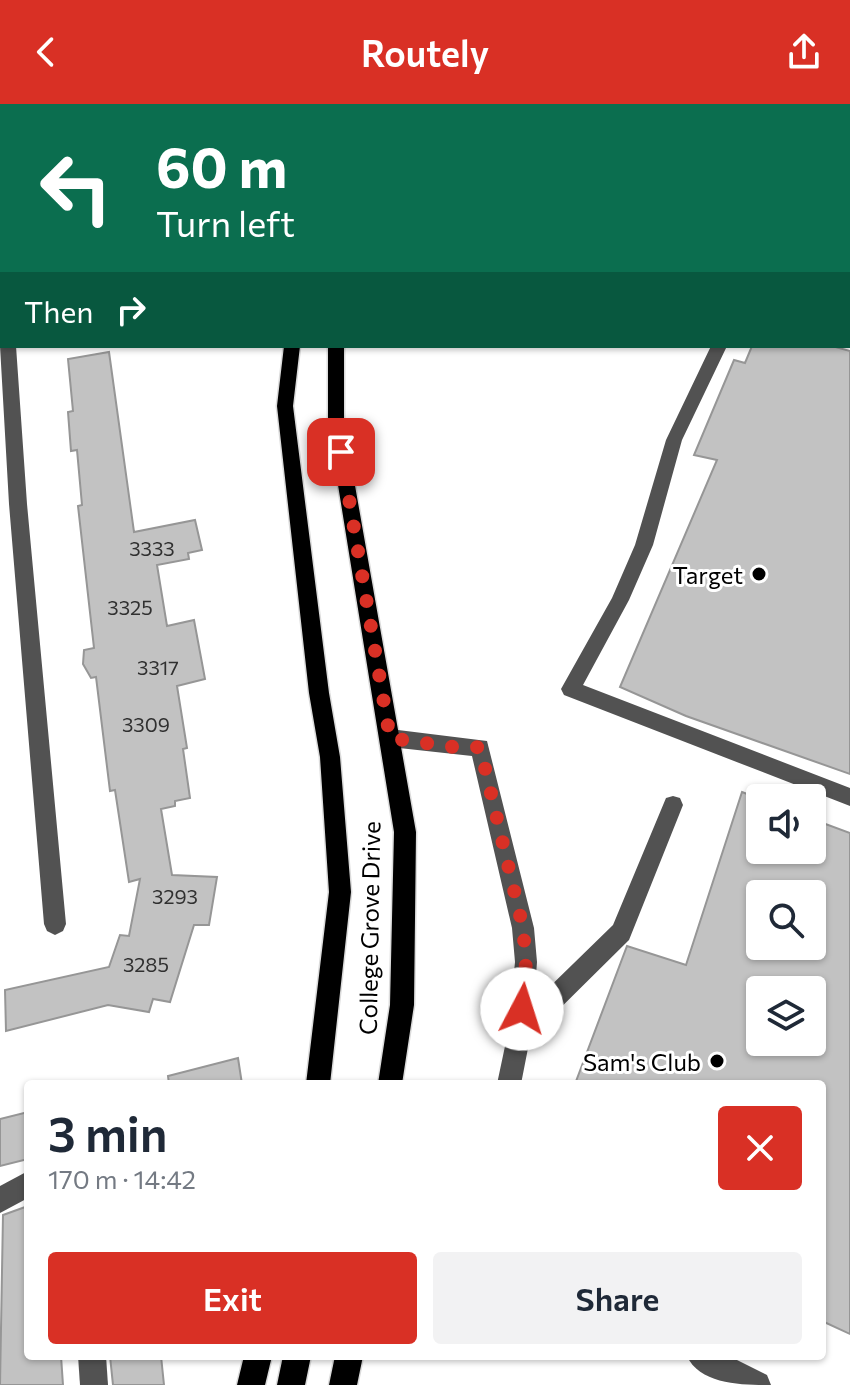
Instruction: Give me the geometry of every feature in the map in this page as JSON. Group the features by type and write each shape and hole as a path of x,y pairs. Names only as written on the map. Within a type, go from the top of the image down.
{"main road":[{"name":"College Grove Drive","path":"292,348 285,406 319,693 330,757 340,892 318,1080"},
{"name":"College Grove Drive","path":"336,348 336,423 405,832 402,1005 391,1080"},
{"path":"251,1385 257,1360"},
{"path":"291,1385 296,1360"},
{"path":"343,1385 348,1360"}],"street":[{"path":"8,348 9,506 55,924"},
{"path":"718,348 674,440 644,545 620,600 571,689 850,797"},
{"path":"390,738 461,748 480,747 523,928 526,962 520,1032 510,1080"},
{"path":"520,1032 621,932 673,805"},
{"path":"0,1200 24,1186"},
{"path":"92,1360 94,1385"},
{"path":"709,1360 757,1385"}],"building":[{"name":"Target","path":"751,348 839,348 850,351 850,774 686,716 620,687 717,460 694,455 734,360 745,363"},
{"path":"109,352 134,532 195,520 202,550 188,553 189,559 157,565 167,626 194,620 205,679 177,686 187,748 183,749 190,798 175,801 175,806 161,809 172,875 217,877 209,925 194,925 170,1002 153,999 149,1012 108,1005 6,1031 5,990 109,967 120,935 129,936 140,879 129,882 115,790 110,791 96,677 91,678 83,664 84,650 94,648 78,506 82,505 77,450 71,451 68,412 73,411 68,359"},
{"name":"Sam's Club","path":"742,792 746,794 746,864 826,864 826,824 850,833 850,1334 826,1323 826,1080 577,1080 627,946 686,965"},
{"path":"238,1058 241,1080 168,1080 168,1076"},
{"path":"24,1113 24,1160 0,1166 0,1119"},
{"path":"24,1207 24,1360 61,1360 63,1385 0,1385 3,1215"},
{"path":"110,1360 161,1360 164,1385 113,1385"}],"place":[{"name":"Target","path":"759,574"},
{"name":"Sam's Club","path":"717,1061"}],"route":[{"path":"341,452 390,738 417,739 461,748 480,747 523,928 526,962 522,1009"}]}
